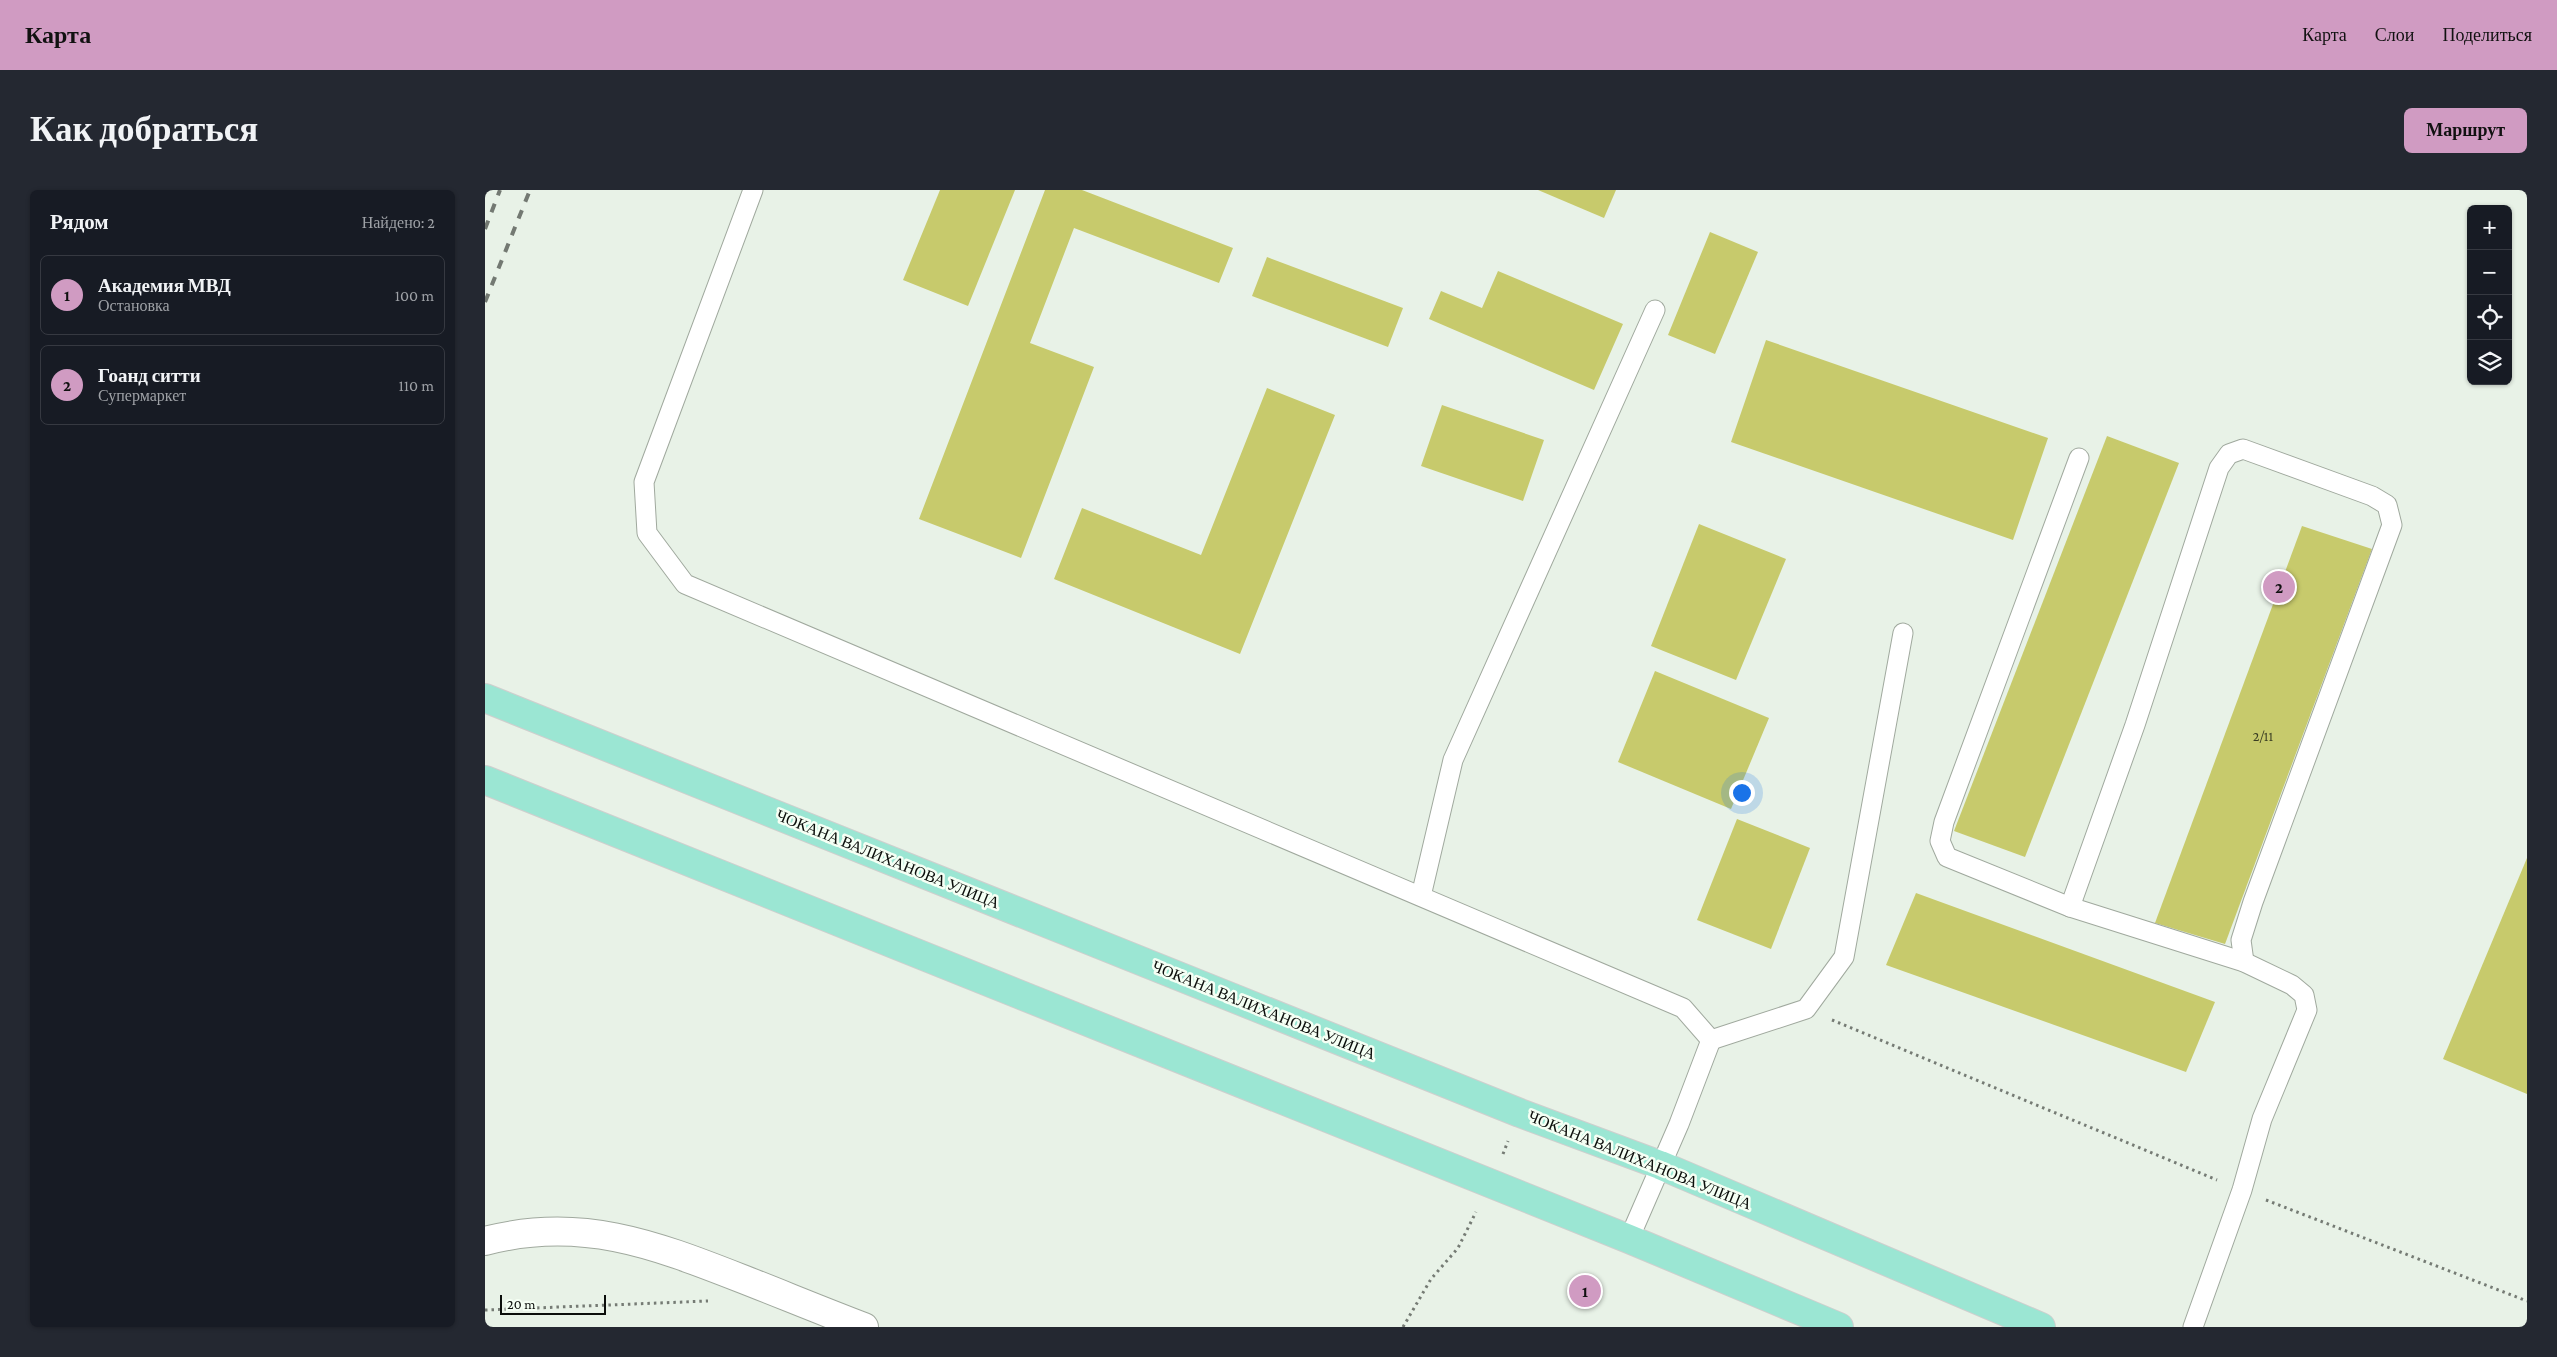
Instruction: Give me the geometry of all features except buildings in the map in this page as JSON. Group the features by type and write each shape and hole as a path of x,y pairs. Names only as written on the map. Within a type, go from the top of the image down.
{"main road":[{"name":"ЧОКАНА ВАЛИХАНОВА УЛИЦА","path":"485,698 1520,1113 1660,1166 2041,1327"},
{"path":"485,780 1629,1239 1839,1327"}],"street":[{"path":"485,1241 542,1231 586,1232 629,1238 669,1250 864,1327"}],"lane":[{"path":"753,190 644,482 647,533 685,584 1683,1008 1711,1040"},
{"path":"1421,896 1453,760 1655,310"},
{"path":"2070,908 2135,725 2219,468 2229,454 2243,449 2372,496 2387,506 2392,525 2253,902 2241,940 2244,962"},
{"path":"2079,458 1944,822 1939,841 1947,857 2070,908 2244,962 2292,986 2304,995 2307,1010 2262,1119 2242,1190 2193,1327"},
{"path":"1629,1239 1711,1040 1806,1009 1844,957 1903,633"}],"path":[{"path":"1806,1009 2242,1190 2527,1301"},
{"path":"1403,1327 1431,1280 1458,1248 1490,1183 1520,1113"},
{"path":"485,1310 711,1301 724,1272"}],"railway":[{"path":"485,229 500,190"},
{"path":"485,302 530,190"}],"place":[{"name":"Гоанд ситти","path":"2279,587"},
{"name":"Академия МВД","path":"1585,1291"}]}
